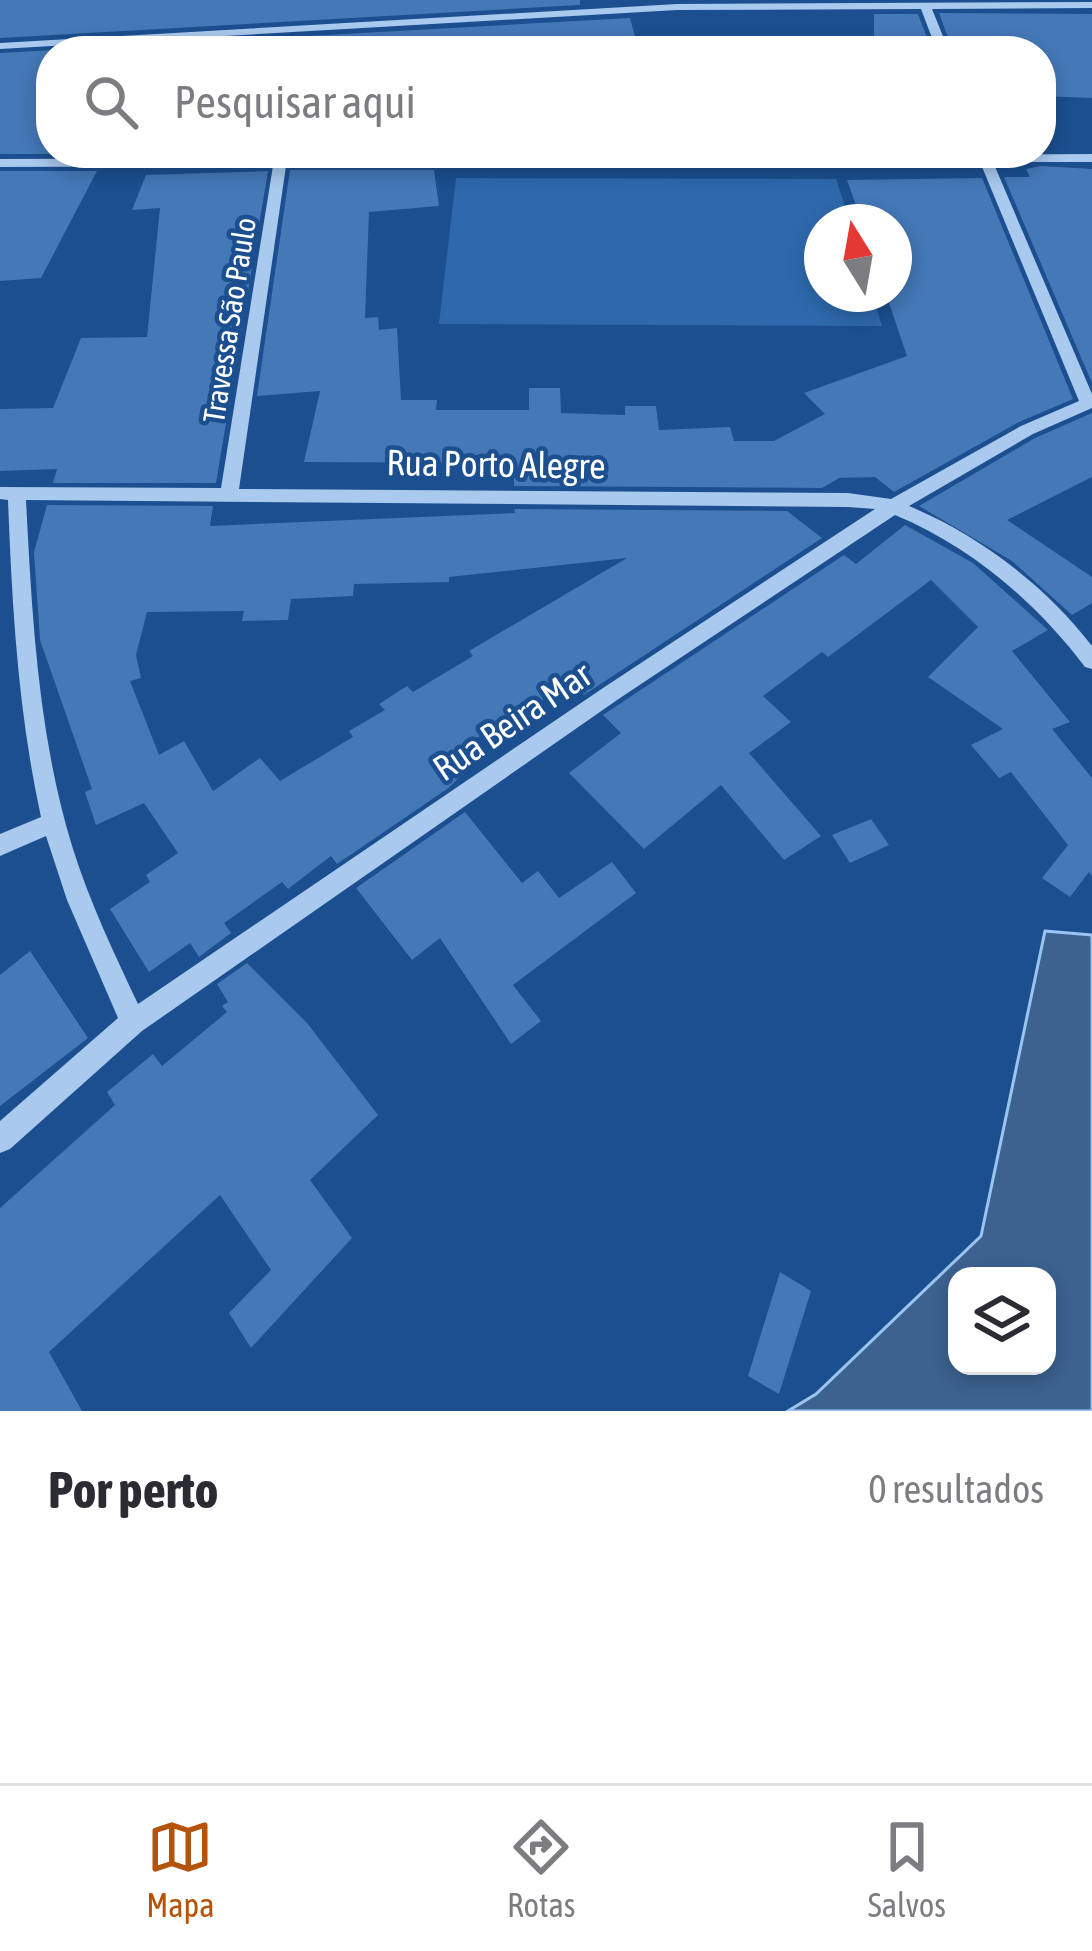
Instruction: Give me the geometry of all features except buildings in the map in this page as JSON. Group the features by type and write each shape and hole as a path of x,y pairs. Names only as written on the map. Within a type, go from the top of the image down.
{"street":[{"path":"925,5 937,36"},
{"path":"163,36 676,8 1092,5"},
{"path":"277,29 277,36"},
{"path":"0,46 36,44"},
{"path":"1056,157 1092,158"},
{"path":"0,163 36,162"},
{"name":"Travessa São Paulo","path":"230,494 279,168"},
{"path":"989,168 1089,402"},
{"name":"Rua Beira Mar","path":"0,1139 133,1022 613,692 894,506 1027,430 1089,402"},
{"path":"8,493 23,650 54,823 78,902 133,1022"},
{"name":"Rua Porto Alegre","path":"8,493 848,500 894,506 979,554 1075,636 1092,661"},
{"path":"0,845 54,823"}],"shaded area":[{"path":"456,178 836,179 844,204 804,204 804,312 878,312 882,326 439,324"},
{"path":"1045,931 1092,935 1092,1411 788,1411 816,1394 948,1268 948,1375 1056,1375 1056,1267 949,1267 981,1236"}]}
